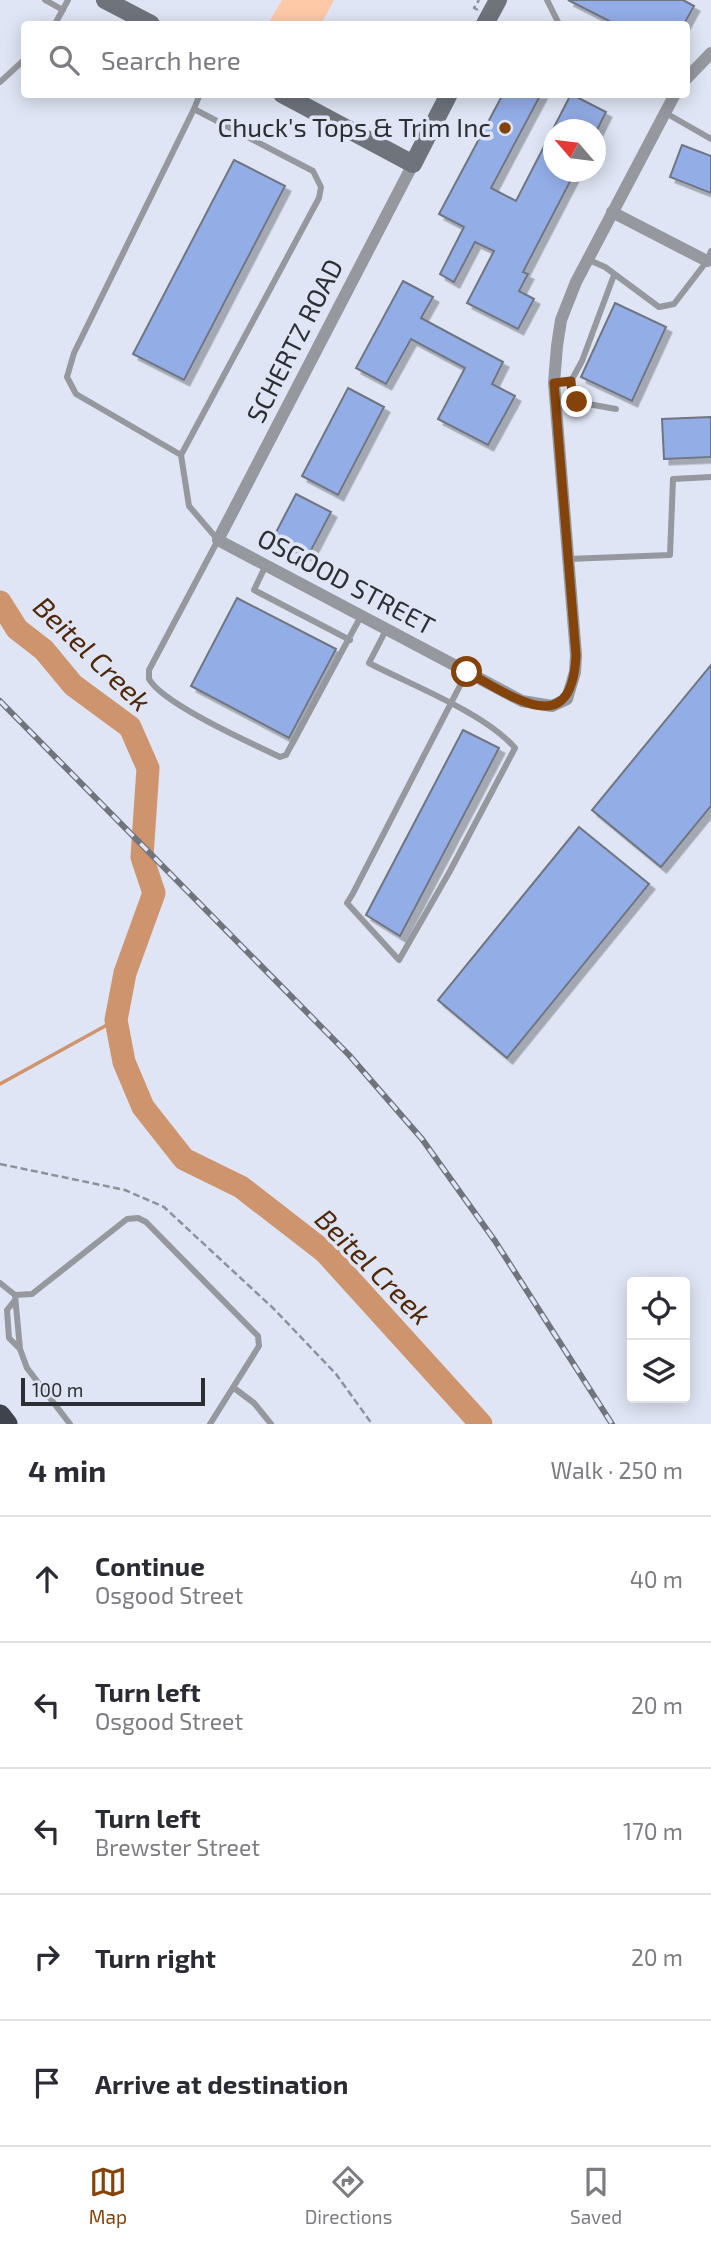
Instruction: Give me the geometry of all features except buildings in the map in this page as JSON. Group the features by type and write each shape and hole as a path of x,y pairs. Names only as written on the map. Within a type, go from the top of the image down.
{"highway":[{"path":"0,1415 7,1424"}],"street":[{"path":"105,0 145,21"},
{"path":"487,21 498,0"},
{"path":"690,76 711,53"},
{"path":"289,98 413,164 447,98"},
{"path":"568,559 554,383 561,320 587,260 673,98"},
{"name":"SCHERTZ ROAD","path":"218,540 413,164"},
{"path":"612,212 710,259"},
{"name":"OSGOOD STREET","path":"218,540 522,701 540,706 552,706 567,699 575,672 568,559"}],"lane":[{"path":"45,0 63,10"},
{"path":"57,21 68,0"},
{"path":"547,0 558,21"},
{"path":"0,82 21,63"},
{"path":"181,455 76,394 67,377 74,352 198,98"},
{"path":"194,109 313,171 321,187 319,198 181,455 189,506 218,540 149,670 153,687 163,695 280,757 286,755 361,615"},
{"path":"664,112 711,139"},
{"path":"587,260 605,267 659,307 674,304 710,259"},
{"path":"614,275 582,361 571,381 572,395 577,402 616,409"},
{"path":"554,383 571,381"},
{"path":"568,559 670,555 673,479 711,477"},
{"path":"266,565 254,590 349,640"},
{"path":"386,629 369,663 450,705 502,733 514,748 450,871 399,960 347,903 450,705 467,672"},
{"path":"15,1297 32,1294 127,1219 138,1218 146,1222 258,1336 259,1346 211,1424"},
{"path":"0,1283 15,1297 20,1349 27,1368 70,1424"},
{"path":"233,1388 254,1403 271,1424"}],"path":[{"path":"0,1164 125,1190 164,1207 264,1300 336,1374 372,1424"}],"shaded area":[{"path":"282,0 334,0 323,21 270,21"}],"waterway":[{"name":"Beitel Creek","path":"0,602 17,629 44,650 73,685 130,727 148,768 142,857 154,893 125,973 116,1020 124,1062 143,1107 184,1159 241,1187 325,1252 481,1424"},
{"path":"0,1084 116,1020"}],"railway":[{"path":"0,701 349,1055 422,1139 495,1241 612,1424"}],"place":[{"name":"Chuck's Tops & Trim Inc","path":"505,128"}],"route":[{"path":"467,672 522,701 540,706 561,703 567,699 572,687 576,655 554,383 571,381 572,395 577,402"}]}
